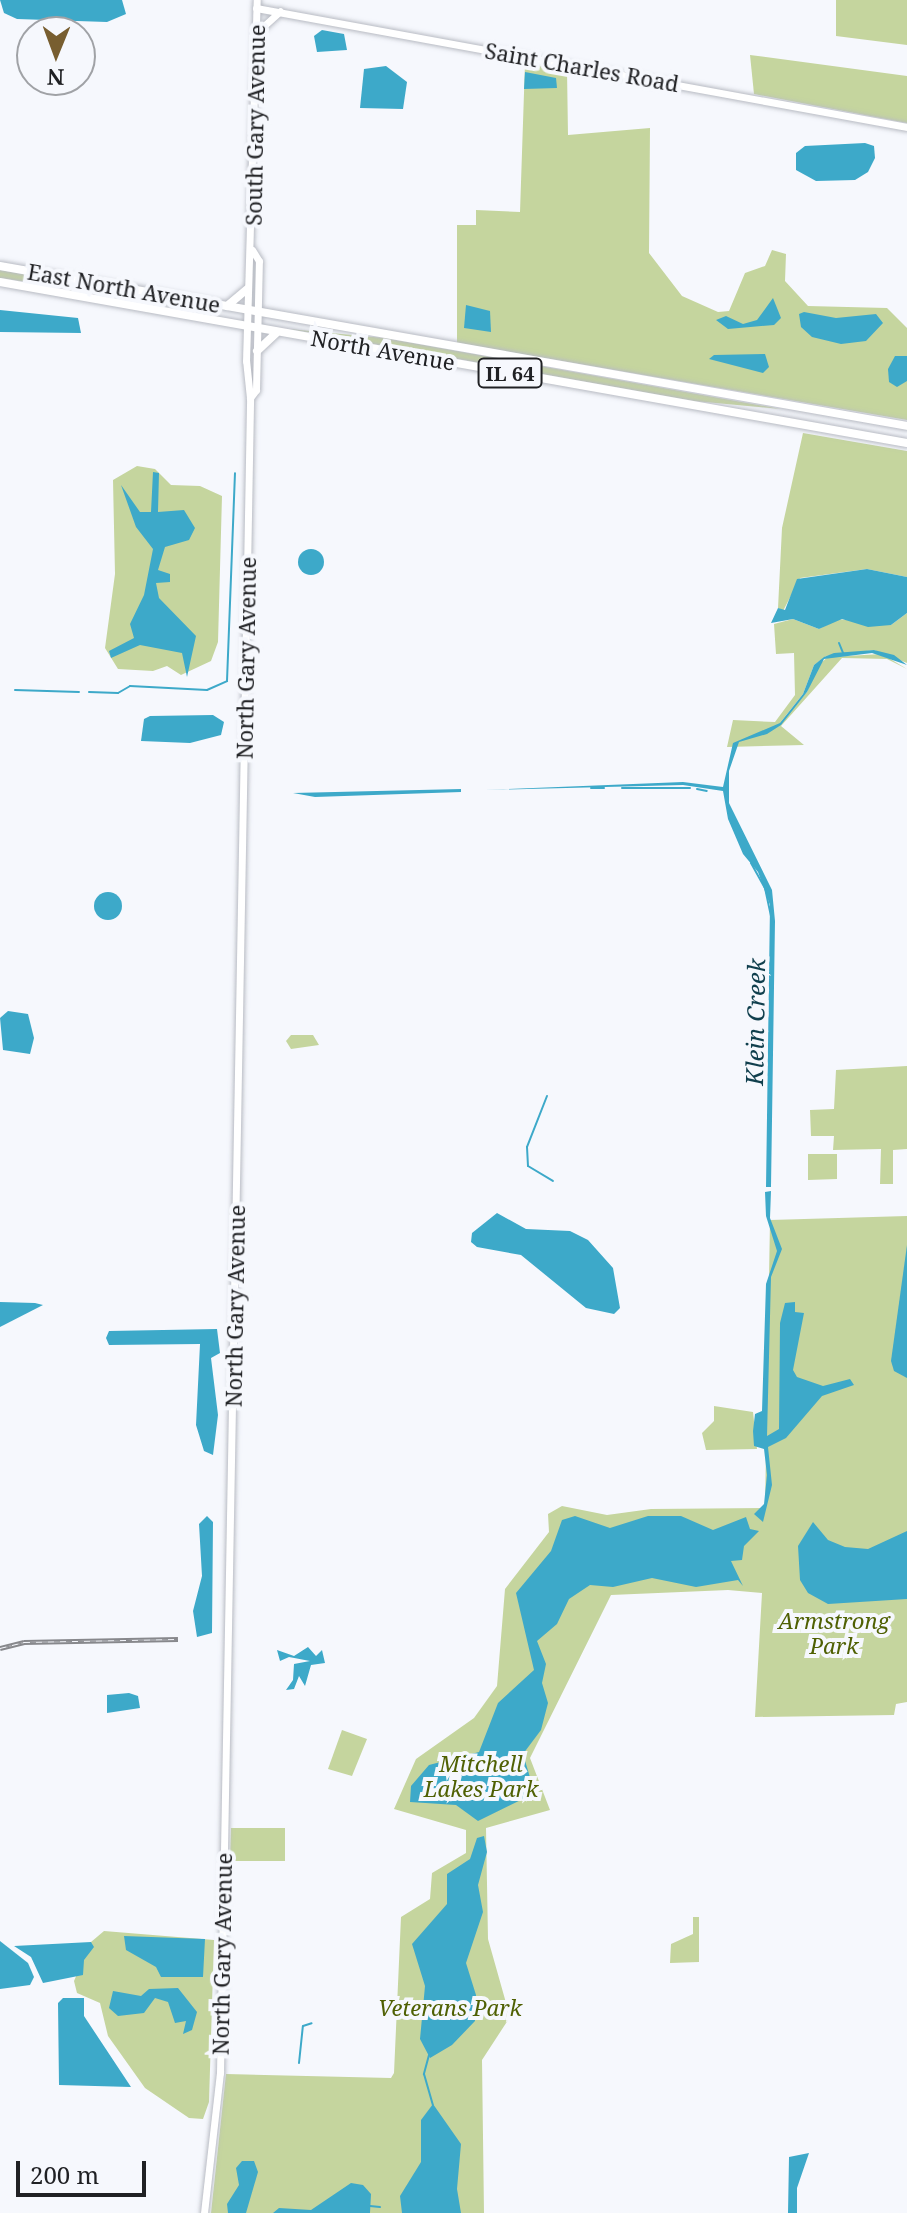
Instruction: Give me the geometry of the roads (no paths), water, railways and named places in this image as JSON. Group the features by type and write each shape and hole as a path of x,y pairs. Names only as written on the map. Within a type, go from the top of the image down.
{"main road":[{"name":"East North Avenue","path":"0,266 247,310"},
{"name":"North Avenue","path":"0,282 907,443"},
{"path":"227,306 247,289"},
{"name":"North Avenue","path":"247,310 907,426"},
{"path":"257,351 279,332"}],"street":[{"name":"Saint Charles Road","path":"257,4 280,11 907,127"},
{"name":"South Gary Avenue","path":"247,310 252,250 257,4"},
{"path":"256,34 280,11"},
{"name":"South Gary Avenue","path":"252,250 259,261 257,328"},
{"name":"North Gary Avenue","path":"204,2213 220,2073 250,398 245,389 247,310"},
{"name":"North Gary Avenue","path":"250,398 256,390 257,328"}],"water":[{"path":"0,0 122,0 126,14 107,22 96,22 96,16 16,16 16,19 4,13"},
{"path":"322,30 344,34 347,50 317,52 314,36"},
{"path":"386,66 407,82 403,109 360,108 364,69"},
{"path":"525,72 556,78 557,88 524,89"},
{"path":"865,143 874,146 875,158 868,172 855,180 816,181 796,170 796,153 805,146"},
{"path":"773,298 781,318 774,325 728,329 716,320 726,316 743,324 757,320"},
{"path":"466,305 490,311 491,332 464,328"},
{"path":"0,310 78,318 81,333 0,332"},
{"path":"804,312 836,318 876,314 883,323 866,341 841,344 812,337 801,327 799,314"},
{"path":"765,354 769,367 763,373 709,359 714,355"},
{"path":"895,356 907,356 907,381 897,387 889,382 888,369"},
{"path":"153,472 159,473 158,512 184,510 195,528 189,540 165,547 158,570 170,574 170,582 156,583 159,598 196,636 187,677 182,653 140,645 111,658 109,651 134,638 130,624 144,595 153,549 136,527 121,485 140,512 151,512"},
{"path":"311,549 320,553 324,562 320,571 311,575 302,571 298,562 302,553"},
{"path":"867,569 907,577 907,613 891,625 868,627 842,619 819,629 793,619 771,623 778,608 785,610 797,579"},
{"path":"874,650 894,655 907,665 872,653 824,659 807,692 781,725 767,734 739,742 729,771 729,803 772,890 775,921 771,1187 766,1187 770,905 758,872 743,854 728,819 723,791 683,785 484,790 683,782 723,787 733,743 780,723 803,694 814,665 824,657 834,653"},
{"path":"213,715 224,722 221,735 190,743 141,741 144,719 150,716"},
{"path":"461,789 461,792 315,797 293,793"},
{"path":"108,892 118,896 122,906 118,916 108,920 98,916 94,906 98,896"},
{"path":"8,1011 28,1014 34,1038 30,1054 3,1050 0,1018"},
{"path":"771,1191 770,1218 782,1249 771,1277 767,1436 779,1429 780,1323 785,1303 795,1302 795,1312 804,1313 793,1370 797,1377 823,1386 850,1379 854,1385 822,1396 786,1438 768,1447 772,1485 763,1522 754,1514 764,1504 767,1475 764,1449 754,1446 753,1431 755,1414 762,1411 766,1284 777,1251 766,1216 765,1192"},
{"path":"497,1213 526,1229 570,1231 588,1240 613,1268 620,1308 614,1314 586,1308 521,1255 477,1247 471,1242 472,1233"},
{"path":"907,1245 907,1378 894,1371 891,1361"},
{"path":"0,1302 35,1303 43,1305 0,1327"},
{"path":"217,1329 220,1353 211,1358 218,1415 213,1455 204,1451 196,1425 200,1344 109,1345 106,1338 109,1331"},
{"path":"207,1516 213,1522 212,1633 197,1637 193,1611 202,1576 199,1524"},
{"path":"575,1516 610,1528 648,1516 681,1516 713,1530 746,1517 750,1529 759,1531 744,1546 742,1560 731,1561 743,1586 738,1580 696,1587 652,1578 613,1587 590,1585 569,1599 557,1624 537,1641 546,1664 542,1683 548,1703 541,1730 523,1754 532,1784 529,1796 478,1821 456,1805 410,1802 411,1786 429,1765 479,1752 498,1703 534,1670 516,1593 551,1551 562,1520"},
{"path":"813,1522 828,1540 845,1547 868,1549 907,1531 907,1599 828,1604 808,1593 800,1580 798,1546"},
{"path":"308,1647 316,1656 322,1650 325,1663 311,1665 305,1686 299,1676 294,1689 286,1690 293,1680 294,1664 310,1661 289,1657 280,1661 277,1650 294,1656"},
{"path":"129,1693 138,1696 140,1708 107,1713 107,1695"},
{"path":"484,1836 487,1852 478,1885 483,1912 466,1963 476,1995 475,2021 452,2045 430,2058 420,2039 425,1986 412,1944 447,1904 447,1874 470,1859 477,1838"},
{"path":"124,1936 205,1939 203,1977 161,1977 156,1967 126,1950"},
{"path":"0,1941 28,1963 34,1977 30,1985 0,1989"},
{"path":"91,1942 94,1947 84,1960 83,1975 43,1983 31,1957 14,1946"},
{"path":"178,1988 197,2012 192,2030 183,2034 186,2021 175,2023 168,2002 155,1998 144,2013 118,2016 109,2008 113,1991 141,1996 149,1989"},
{"path":"63,1998 84,1998 84,2016 131,2087 59,2085 58,2003"},
{"path":"433,2104 461,2144 457,2189 461,2213 402,2213 400,2196 421,2162 421,2120"},
{"path":"809,2153 797,2188 797,2213 788,2213 789,2157"},
{"path":"242,2161 254,2161 258,2172 246,2213 228,2213 227,2204 239,2185 236,2168"},
{"path":"351,2183 363,2185 371,2194 370,2213 273,2213 279,2208 311,2210"}],"waterway":[{"path":"89,692 118,693 130,686 207,690 227,681 235,473"},
{"path":"839,643 843,653"},
{"path":"15,690 79,692"},
{"path":"591,788 604,788"},
{"path":"622,788 690,788"},
{"path":"697,789 707,791"},
{"name":"Klein Creek","path":"751,863 765,888 771,916"},
{"path":"547,1096 527,1147 528,1166 553,1181"},
{"path":"299,2063 303,2026 312,2023"},
{"name":"Klein Creek","path":"429,2055 424,2074 433,2105"},
{"name":"Klein Creek","path":"370,2206 380,2207"}],"railway":[{"path":"0,1648 24,1642 178,1639"}],"park label":[{"name":"Armstrong Park","path":"834,1632"},
{"name":"Mitchell Lakes Park","path":"481,1776"},
{"name":"Veterans Park","path":"450,2008"}]}
